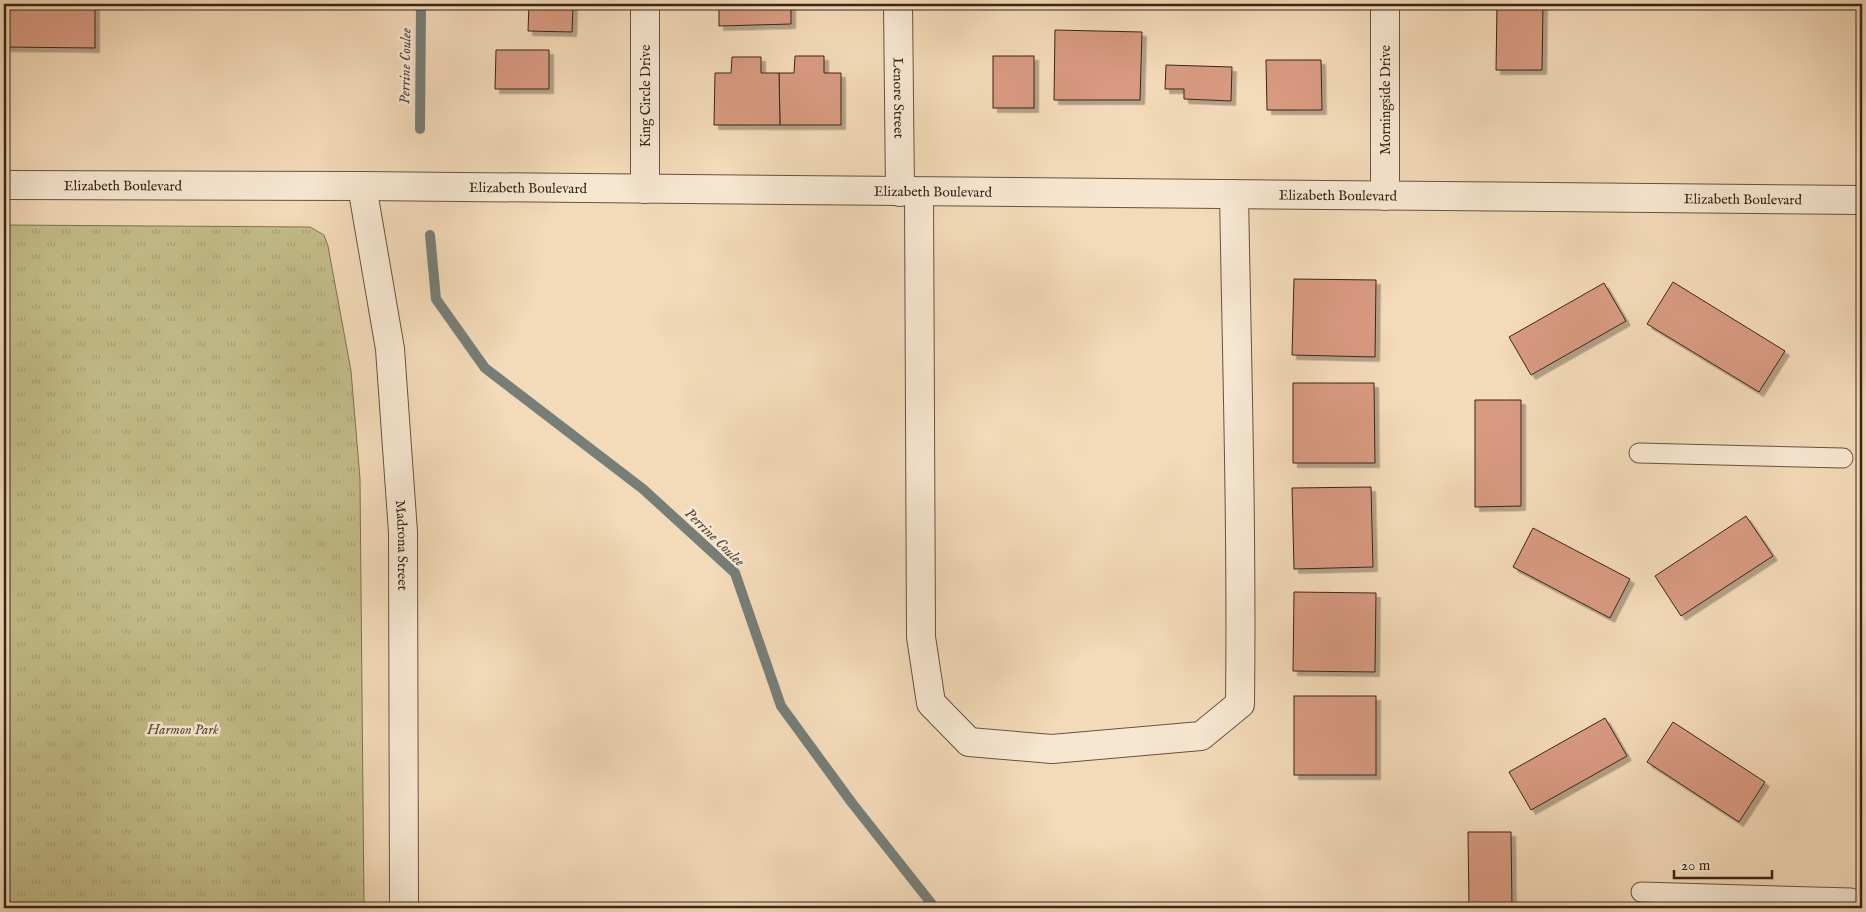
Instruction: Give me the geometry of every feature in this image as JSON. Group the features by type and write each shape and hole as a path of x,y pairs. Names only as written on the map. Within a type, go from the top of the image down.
{"street":[{"name":"King Circle Drive","path":"645,4 645,189"},
{"name":"Lenore Street","path":"898,4 909,192 921,637 931,703 969,742 1052,749 1201,736 1240,704 1239,413 1234,194"},
{"name":"Morningside Drive","path":"1385,4 1385,196"},
{"name":"Elizabeth Boulevard","path":"4,185 362,186 1862,200"},
{"name":"Madrona Street","path":"362,186 390,350 403,532 404,908"}],"lane":[{"path":"1639,453 1842,458"},
{"path":"1641,892 1850,898"}],"green space":[{"name":"Harmon Park","path":"4,225 310,227 324,235 328,246 351,371 360,479 364,908 4,908"}],"building":[{"path":"4,4 95,4 95,48 4,47"},
{"path":"529,4 573,4 572,32 528,31"},
{"path":"719,4 813,4 791,5 791,24 719,26"},
{"path":"1497,4 1543,4 1542,70 1496,70"},
{"path":"1055,30 1142,32 1140,100 1054,100"},
{"path":"496,50 549,50 549,89 495,89"},
{"path":"795,56 824,56 824,73 841,73 841,125 780,125 779,73 794,73"},
{"path":"993,56 1034,56 1034,108 993,108"},
{"path":"732,57 761,57 761,73 779,73 780,125 714,125 715,73 731,73"},
{"path":"1266,60 1321,60 1322,110 1267,110"},
{"path":"1166,65 1232,67 1231,101 1184,99 1184,89 1165,89"},
{"path":"1294,279 1376,280 1375,357 1292,355"},
{"path":"1673,282 1785,351 1759,392 1647,324"},
{"path":"1604,283 1626,321 1531,375 1509,337"},
{"path":"1293,383 1374,383 1375,463 1293,463"},
{"path":"1475,400 1521,400 1521,506 1475,507"},
{"path":"1371,487 1373,567 1294,569 1292,488"},
{"path":"1746,516 1773,556 1681,616 1655,576"},
{"path":"1533,528 1630,579 1610,618 1513,567"},
{"path":"1294,592 1376,593 1375,672 1293,671"},
{"path":"1294,696 1376,696 1376,775 1294,775"},
{"path":"1605,718 1627,756 1531,810 1509,772"},
{"path":"1673,722 1765,782 1739,822 1647,762"},
{"path":"1468,832 1511,832 1512,908 1469,908"}],"waterway":[{"name":"Perrine Coulee","path":"420,129 421,4"},
{"name":"Perrine Coulee","path":"430,235 436,299 485,368 643,489 735,573 781,706 852,803 935,908"}]}
